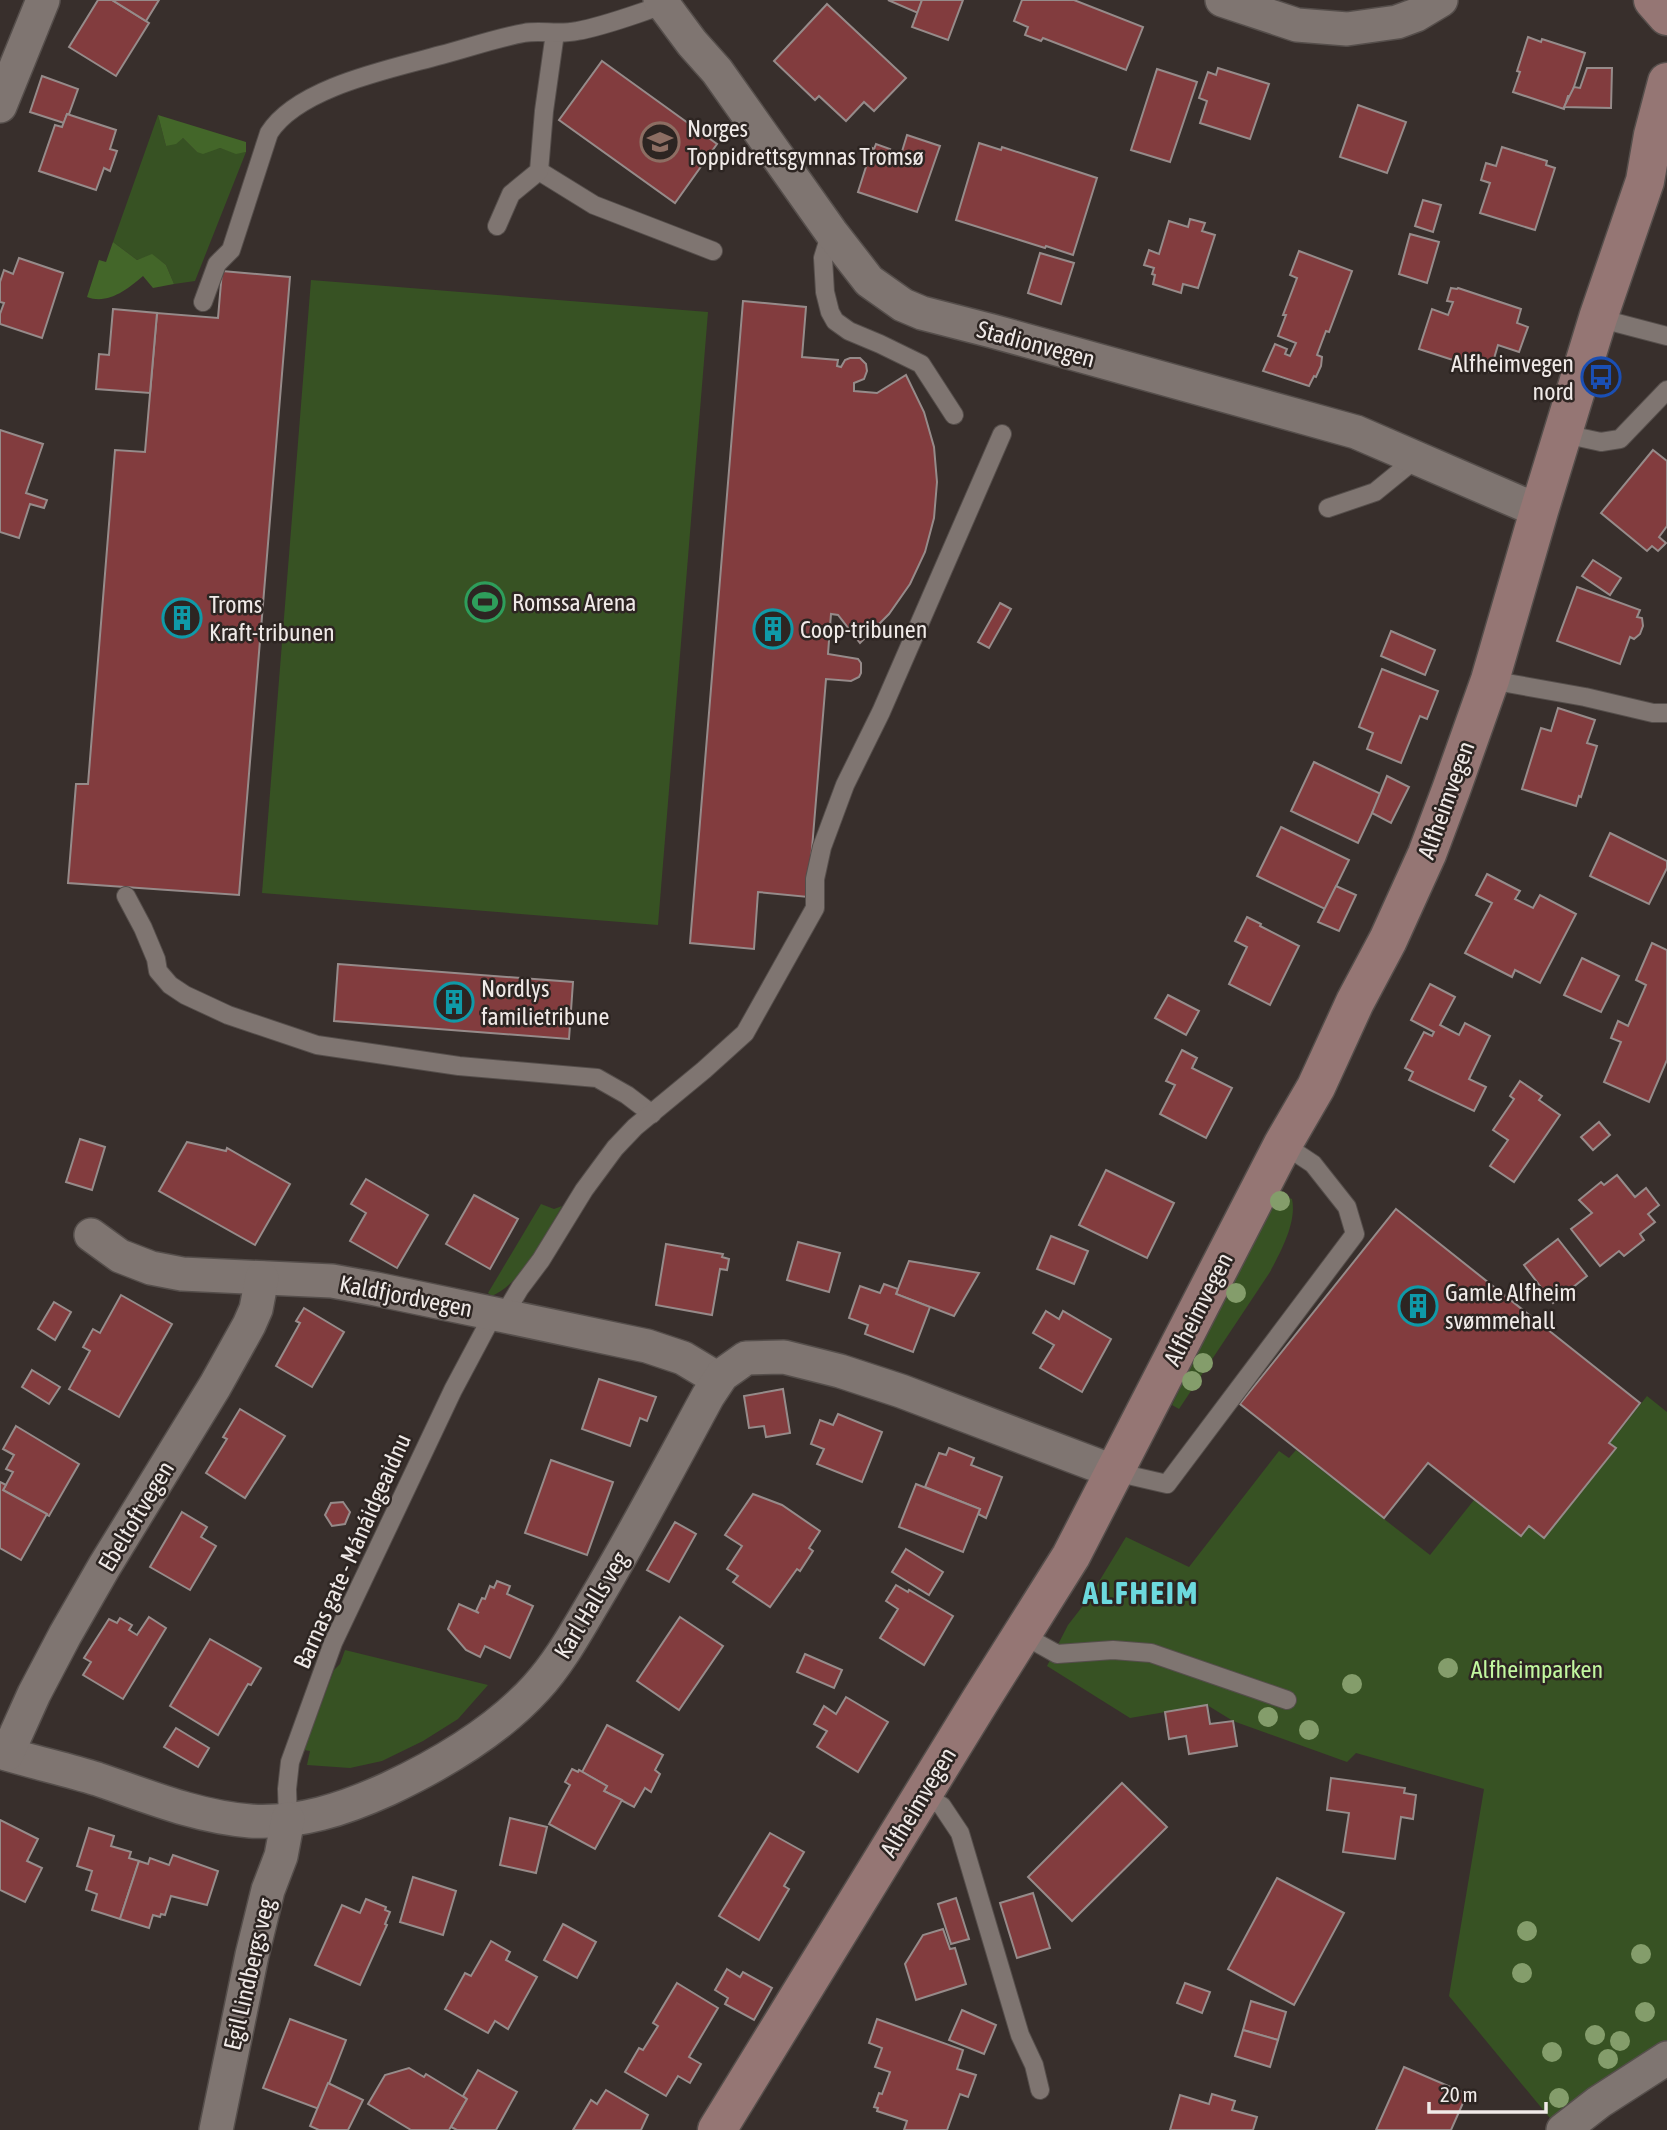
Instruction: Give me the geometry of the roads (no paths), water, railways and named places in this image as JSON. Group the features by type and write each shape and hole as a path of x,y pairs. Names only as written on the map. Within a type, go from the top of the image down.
{"street":[{"path":"0,106 43,0"},
{"path":"1222,0 1297,25 1347,29 1397,22 1416,15 1441,0"},
{"path":"1653,0 1667,16"},
{"name":"Stadionvegen","path":"662,2 717,71 869,281 903,305 922,313 1356,432 1539,511"},
{"name":"Alfheimvegen","path":"717,2130 1071,1556 1283,1143 1316,1087 1411,891 1490,680 1598,318 1656,170 1659,109 1667,82"},
{"name":"Kaldfjordvegen","path":"91,1235 120,1256 151,1268 182,1274 332,1281 647,1346 683,1358 718,1379"},
{"name":"Ebeltoftvegen","path":"3,1753 72,1624 248,1325 256,1309 262,1278"},
{"name":"Karl Halls veg","path":"3,1753 94,1778 220,1818 254,1821 316,1816 357,1803 422,1773 497,1723 536,1689 560,1659 612,1572 718,1379 746,1358 784,1357 901,1391 1115,1472"},
{"name":"Egil Lindbergs veg","path":"216,2130 252,1955 268,1890 281,1856 288,1819"},
{"path":"1563,2130 1599,2102 1667,2058"}],"lane":[{"path":"203,302 217,264 231,250 270,133 277,122 298,105 356,79 525,32 555,33 594,28 662,2"},
{"path":"497,226 511,194 539,171 555,33"},
{"path":"539,171 594,205 713,251"},
{"path":"831,232 823,258 825,292 835,321 849,331 921,364 954,415"},
{"path":"1598,318 1667,336"},
{"path":"1563,433 1601,442 1620,439 1667,390"},
{"name":"Barnas gate - Mánáidgeaidnu","path":"288,1819 290,1762 333,1643 453,1390 499,1314 541,1260 607,1157 635,1127 745,1033 815,908 815,878 822,847 845,785 881,712 1002,434"},
{"path":"1328,508 1375,492 1418,457"},
{"path":"1490,680 1586,697 1653,713 1667,713"},
{"path":"126,896 143,928 158,971 170,985 228,1015 317,1045 459,1066 597,1078 652,1114"},
{"path":"1115,1472 1167,1484 1355,1234 1347,1207 1313,1164 1283,1143"},
{"path":"1023,1635 1057,1654 1113,1650 1151,1653 1287,1700"},
{"path":"923,1795 942,1806 960,1833 1020,2035 1034,2066 1040,2090"}],"place":[{"name":"Norges Toppidrettsgymnas Tromsø","path":"660,142"},
{"name":"Alfheimvegen nord","path":"1601,377"},
{"name":"Romssa Arena","path":"485,602"},
{"name":"Troms Kraft-tribunen","path":"182,618"},
{"name":"Coop-tribunen","path":"773,629"},
{"name":"Nordlys familietribune","path":"454,1002"},
{"name":"Gamle Alfheim svømmehall","path":"1418,1306"}],"district":[{"name":"ALFHEIM","path":"1141,1592"}],"park label":[{"name":"Alfheimparken","path":"1537,1669"}]}
